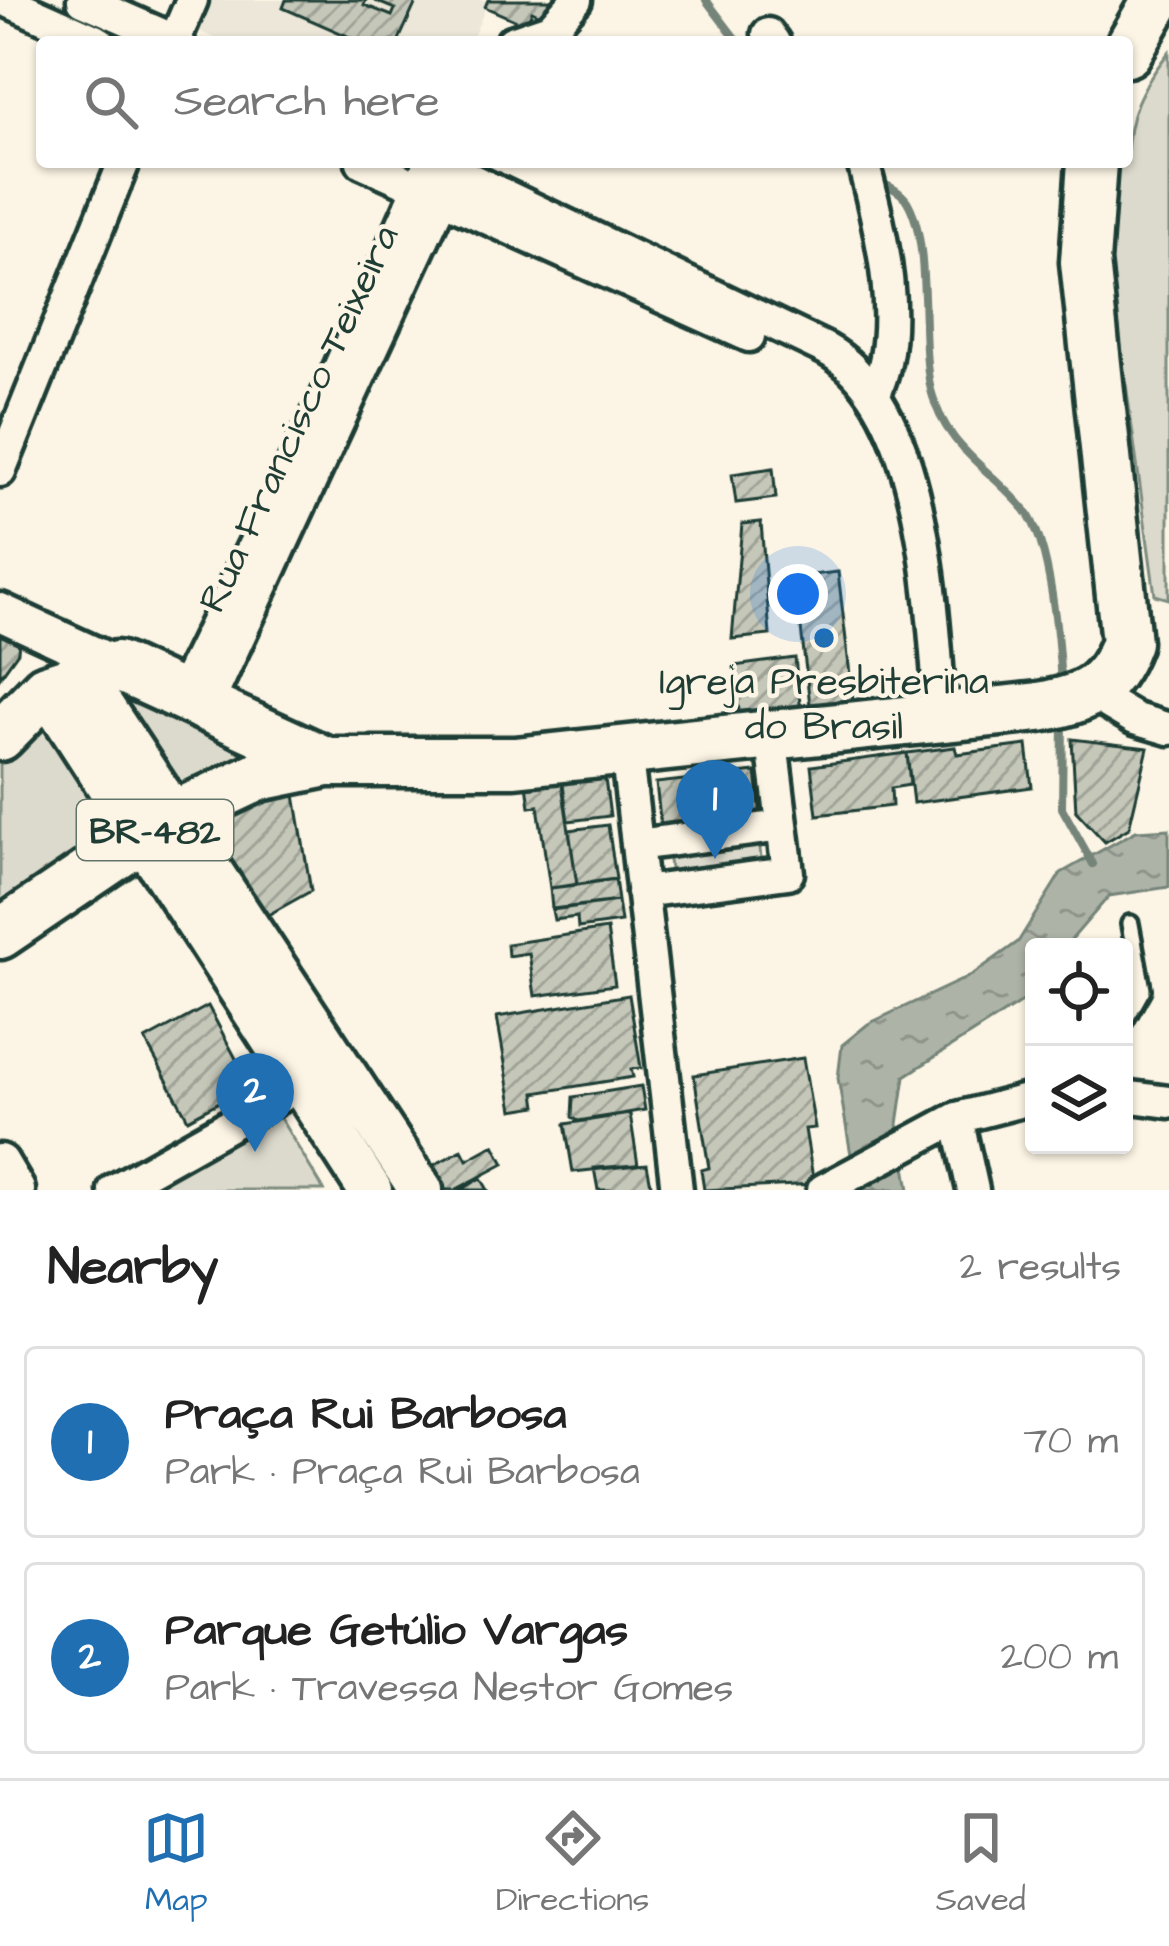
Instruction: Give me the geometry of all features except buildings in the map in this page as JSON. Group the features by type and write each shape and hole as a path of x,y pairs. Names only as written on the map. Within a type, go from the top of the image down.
{"highway":[{"path":"1133,42 1157,0"},
{"path":"1068,701 1116,669 1126,642 1085,262 1092,168"},
{"path":"0,736 80,669"},
{"name":"BR-482","path":"80,669 194,700 327,762"},
{"name":"BR-482","path":"0,934 159,826 259,776 327,762 515,762 1068,701"}],"main road":[{"path":"80,669 159,826 321,1073 421,1190"},
{"path":"321,1073 370,1190"}],"street":[{"path":"5,0 86,36"},
{"path":"83,0 165,36"},
{"path":"178,36 192,0"},
{"path":"530,36 550,29 576,0"},
{"path":"0,471 122,168"},
{"path":"401,168 440,174 826,349 857,369 874,395 921,517 941,717"},
{"path":"865,168 890,344 874,395"},
{"name":"Rua Francisco Teixeira","path":"194,700 440,174"},
{"path":"0,612 41,632 80,669"},
{"path":"41,632 80,669"},
{"path":"1068,701 1169,729"},
{"path":"643,892 788,872 771,734"},
{"path":"626,749 677,1190"},
{"path":"637,845 782,826"},
{"path":"114,1190 321,1073"},
{"path":"1133,1097 1169,1102"},
{"path":"831,1186 957,1118 1025,1100"},
{"path":"957,1118 973,1190"},
{"path":"0,1163 16,1190"}],"lane":[{"path":"1130,924 1133,938"},
{"path":"1133,940 1142,989 1133,1005"}],"shaded area":[{"path":"213,0 489,0 474,36 210,36 199,31"},
{"path":"1169,52 1169,599 1155,595 1108,226 1115,168 1133,168 1133,116 1150,78"},
{"path":"106,688 281,758 168,801"},
{"path":"45,713 115,845 0,918 0,760"},
{"path":"759,840 762,867 671,878 668,851"},
{"path":"277,1113 324,1190 141,1190"}],"water":[{"path":"1169,829 1169,887 1109,896 1073,938 1025,938 1025,1000 905,1076 898,1124 909,1190 857,1190 838,1078 842,1045 868,1024 972,975 1018,942 1061,873 1136,831"}],"waterway":[{"path":"706,0 733,36"},
{"path":"877,181 904,197 915,219 928,369 938,410 958,442 1034,525 1052,595 1061,687"},
{"path":"1063,720 1062,808 1093,864"}],"place":[{"name":"Igreja Presbiterina do Brasil","path":"824,638"},
{"name":"Praça Rui Barbosa","path":"715,859"},
{"name":"Parque Getúlio Vargas","path":"255,1152"}]}
